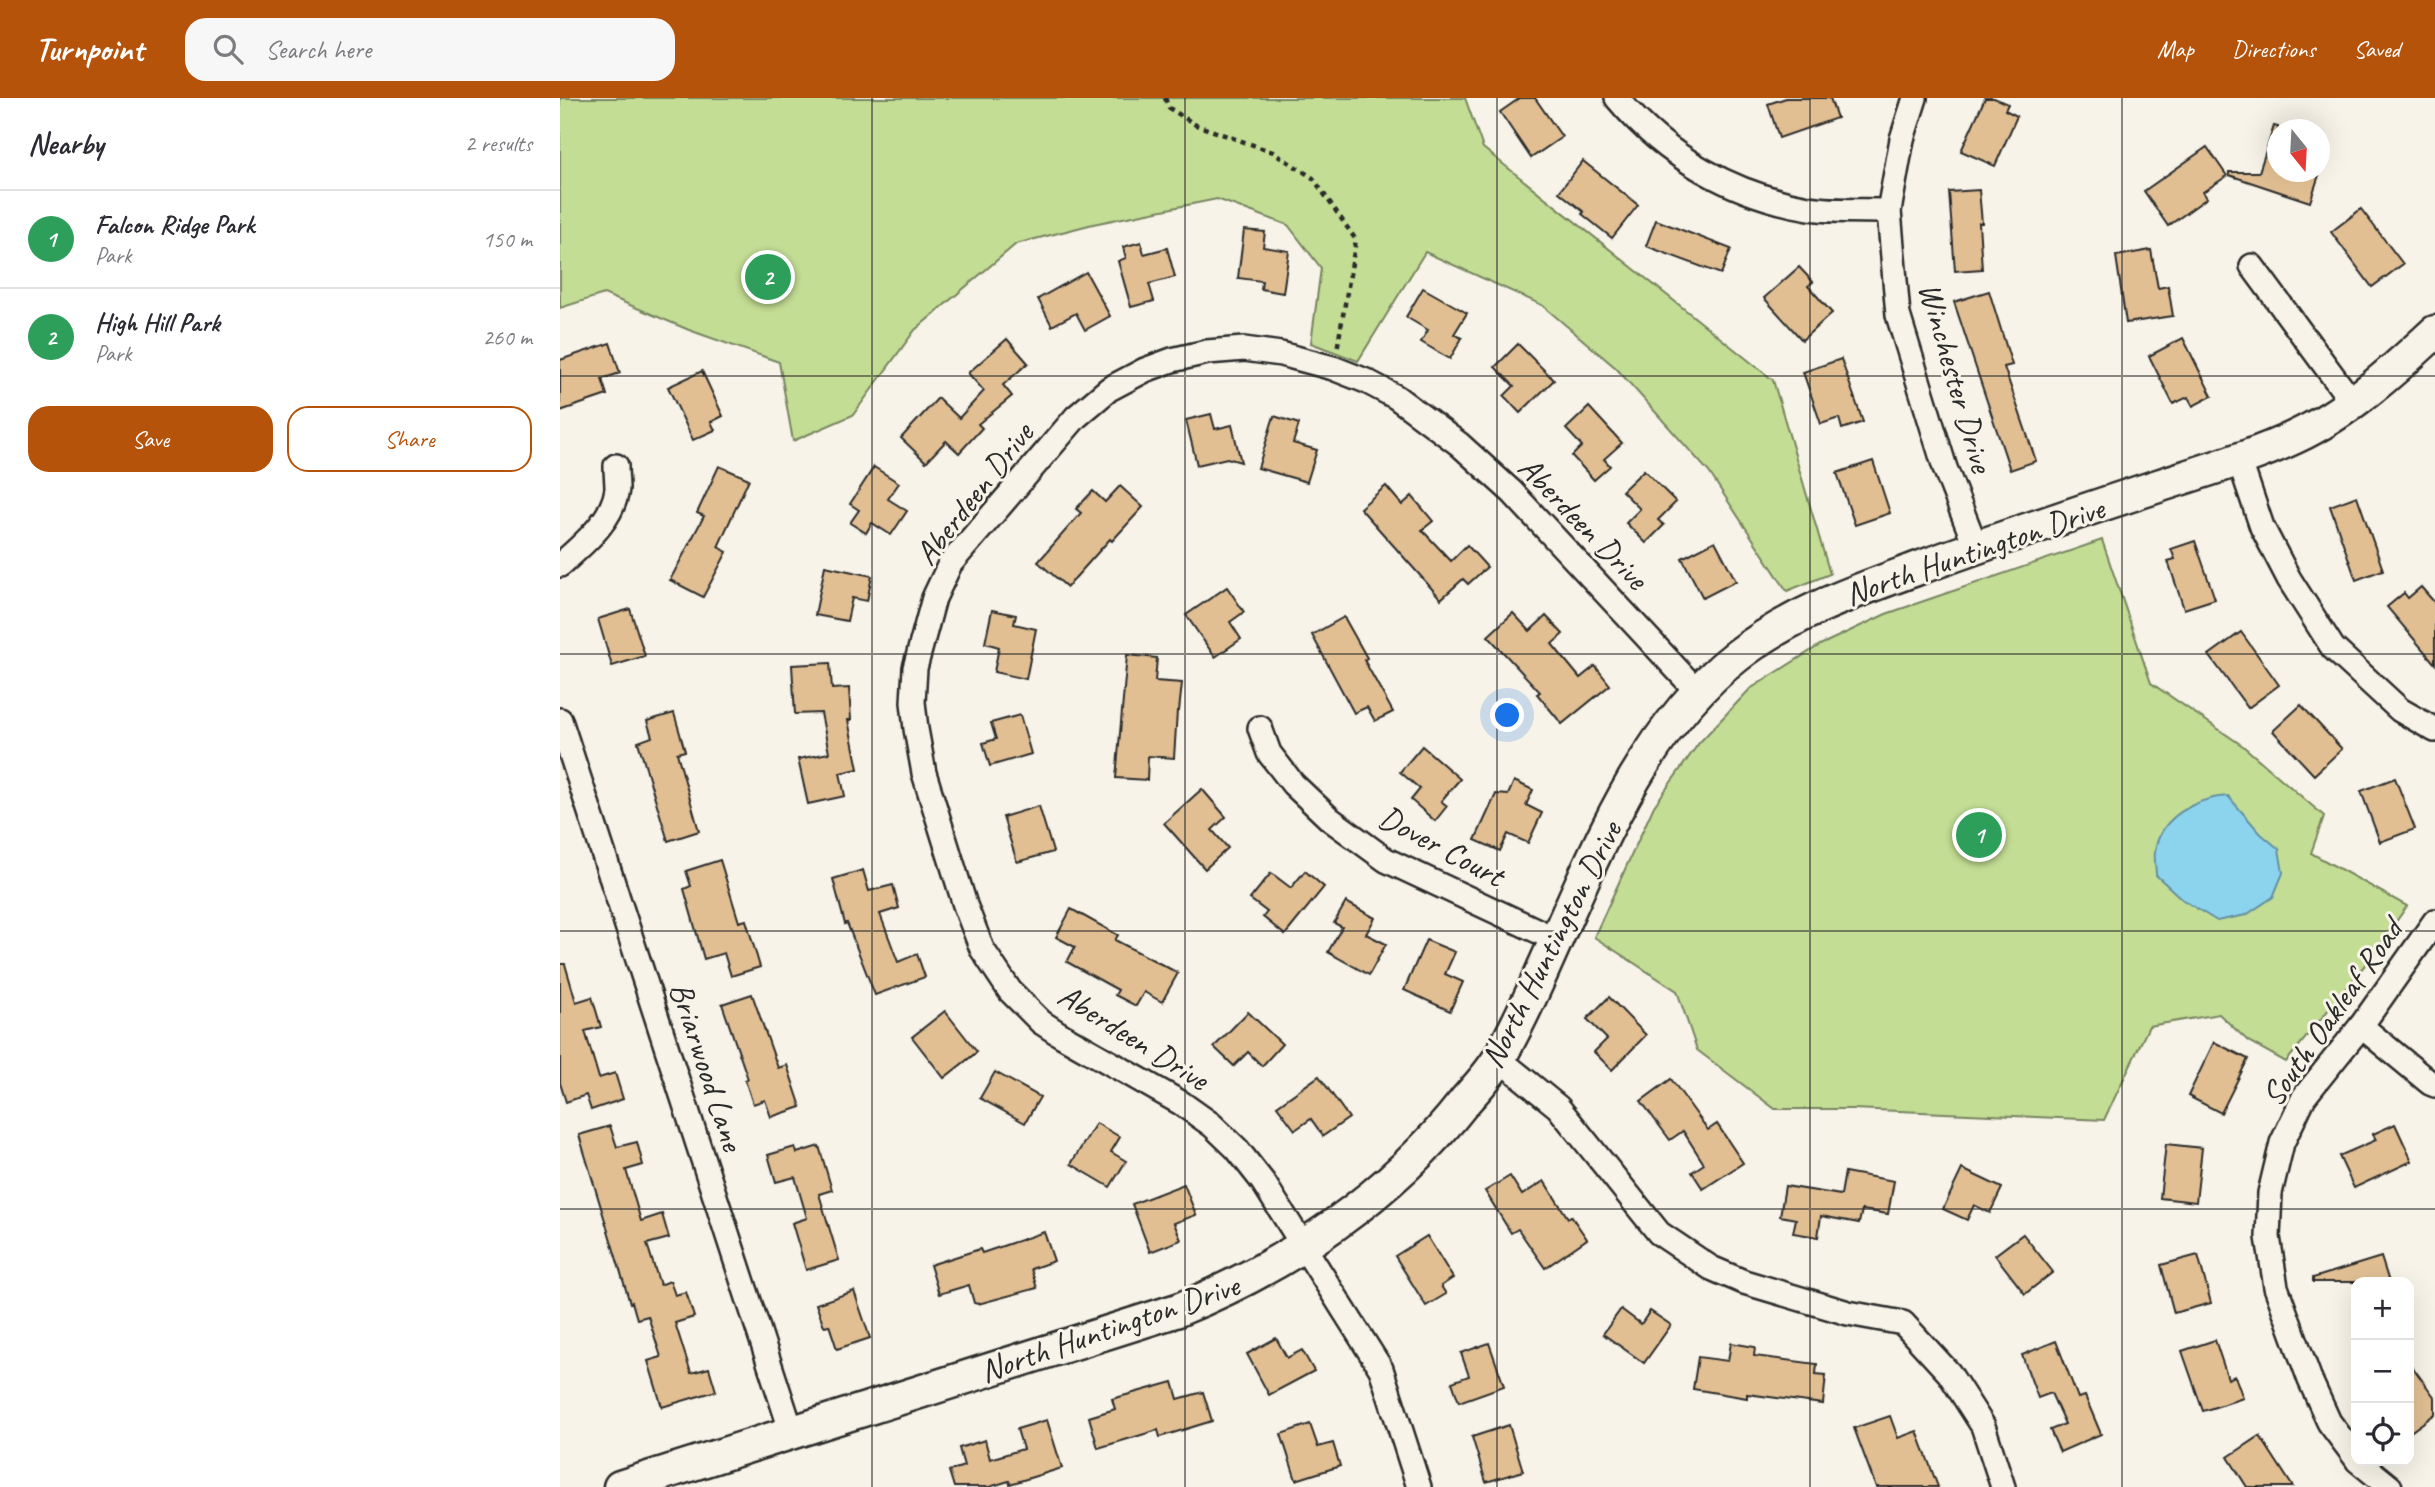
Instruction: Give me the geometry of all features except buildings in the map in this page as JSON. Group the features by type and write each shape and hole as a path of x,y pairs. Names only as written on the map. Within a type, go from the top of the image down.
{"street":[{"path":"1617,98 1667,147 1730,185 1810,208 1889,211"},
{"name":"Winchester Drive","path":"1915,98 1902,139 1889,211 1898,315 1945,468 1976,547"},
{"path":"2252,266 2352,402"},
{"name":"North Huntington Drive","path":"620,1487 1178,1310 1240,1283 1304,1247 1366,1200 1423,1150 1499,1059 1639,768 1697,691 1737,655 1787,623 1831,600 1976,547 2297,437 2352,402 2397,367 2435,332"},
{"name":"Aberdeen Drive","path":"1419,1487 1381,1370 1263,1182 1237,1149 1212,1125 1181,1103 1061,1035 1027,1007 997,974 978,938 924,773 913,702 915,668 934,598 950,564 1076,417 1109,389 1145,370 1172,360 1207,352 1244,349 1281,354 1333,368 1396,397 1459,444 1512,492 1697,691"},
{"path":"2239,459 2262,527 2289,579 2333,648 2400,710 2435,730"},
{"path":"560,565 597,529 613,505 617,488 616,466"},
{"name":"Briarwood Lane","path":"560,720 792,1433"},
{"name":"Dover Court","path":"1260,728 1269,753 1293,784 1330,820 1386,860 1557,940"},
{"name":"South Oakleaf Road","path":"2351,1451 2329,1422 2310,1380 2276,1287 2268,1237 2270,1193 2282,1143 2304,1097 2361,1026 2435,920"},
{"path":"2361,1026 2435,1085"},
{"path":"1499,1059 1558,1107 1659,1233 1711,1268 1744,1282 1848,1313 1903,1323 1949,1373 1983,1426 2003,1487"},
{"name":"South Oakleaf Road","path":"2365,1466 2390,1487"}],"path":[{"path":"1165,98 1169,108 1196,125 1273,152 1313,178 1356,240 1333,368"}],"green space":[{"path":"560,98 1465,98 1483,148 1773,380 1830,574 1787,591 1709,472 1616,368 1542,305 1425,252 1358,361 1311,343 1321,268 1288,225 1217,199 1093,224 1016,244 915,330 853,415 793,441 779,362 689,330 604,294 560,308"},
{"path":"2102,540 2151,683 2243,746 2324,816 2311,853 2407,906 2369,960 2286,1062 2248,1041 2219,1014 2149,1026 2104,1120 1853,1109 1775,1109 1697,1050 1677,991 1594,937 1654,806 1699,743 1750,689 1820,645 1886,614"}],"water":[{"path":"2228,796 2261,834 2279,849 2283,873 2273,897 2246,915 2217,921 2183,900 2156,875 2155,855 2158,840 2172,819 2192,805"}],"place":[{"name":"High Hill Park","path":"768,277"},
{"name":"Falcon Ridge Park","path":"1979,835"}]}
